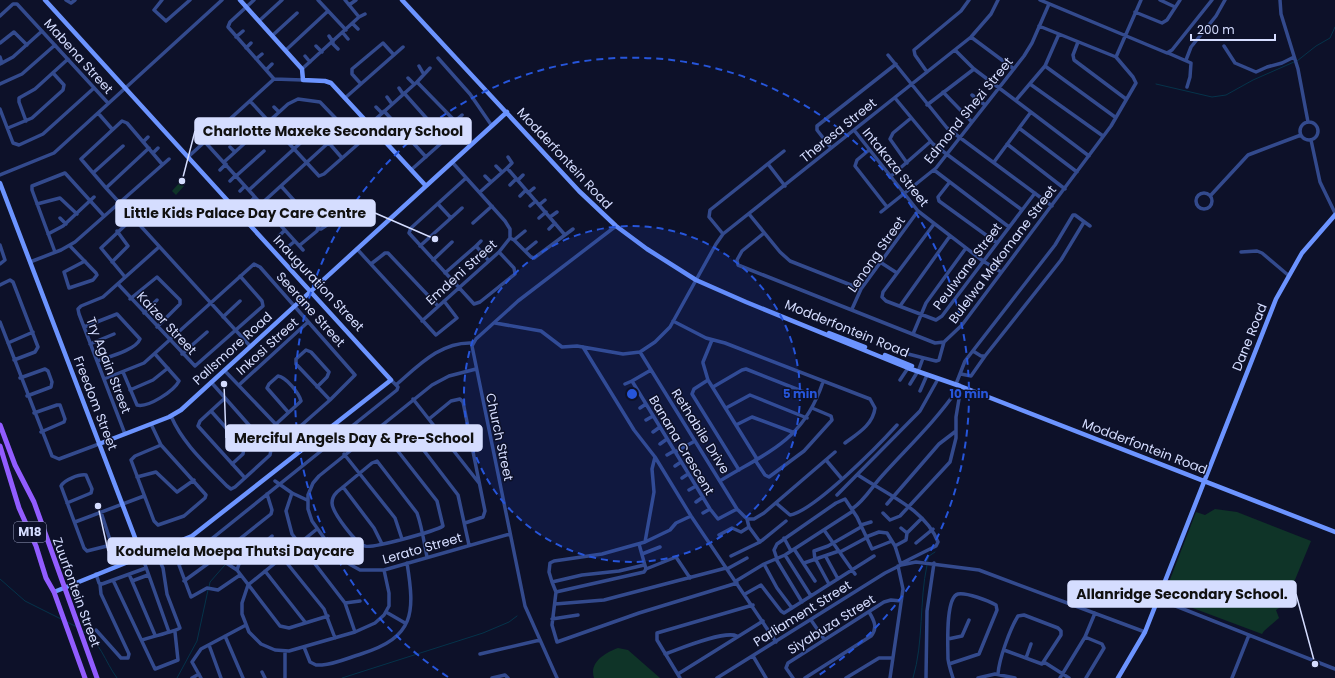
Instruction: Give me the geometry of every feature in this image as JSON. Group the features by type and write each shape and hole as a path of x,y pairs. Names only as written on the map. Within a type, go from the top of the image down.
{"main road":[{"name":"Zuurfontein Street","path":"0,425 15,465 34,502 42,528 65,587 97,678"},
{"name":"Zuurfontein Street","path":"0,446 20,511 36,546 46,578 54,592 85,678"}],"street":[{"name":"Inauguration Street","path":"45,0 397,386"},
{"path":"66,0 70,3 76,0"},
{"path":"162,0 154,10 166,21 190,0"},
{"path":"0,175 51,155 222,0"},
{"path":"240,0 302,69 303,80"},
{"path":"254,0 229,24 229,28 274,79"},
{"path":"259,21 282,0"},
{"path":"318,0 328,11 348,39"},
{"path":"345,0 359,17"},
{"path":"349,5 356,0"},
{"name":"Modderfontein Road","path":"402,0 579,191 616,226 647,249 696,280 908,368 919,370 927,375 947,381"},
{"path":"927,72 915,55 914,50 961,11 969,0"},
{"name":"Theresa Street","path":"640,352 660,338 673,321 723,234 971,37 991,14 998,0"},
{"path":"1040,0 1190,62 1190,77 1187,87"},
{"path":"1040,26 1116,57 1141,0"},
{"path":"1160,0 1175,7"},
{"path":"1136,12 1162,23 1167,20 1180,0"},
{"path":"1168,53 1212,0"},
{"path":"1186,60 1191,47 1216,16 1226,0"},
{"path":"1280,0 1281,14 1295,60 1308,122"},
{"name":"Mabena Street","path":"0,16 16,4 108,103"},
{"name":"Edmond Shezi Street","path":"881,212 934,170 1032,44 1049,4"},
{"path":"286,50 328,11"},
{"path":"272,35 297,12"},
{"path":"302,69 359,17 365,14"},
{"path":"353,24 358,29"},
{"path":"0,57 1,64 12,58 42,31"},
{"path":"236,37 243,31"},
{"path":"0,43 14,32 27,44"},
{"path":"1016,100 1045,66 1059,34"},
{"path":"328,36 338,49"},
{"path":"971,37 1014,69"},
{"path":"1078,42 1074,60 1126,99"},
{"path":"246,48 251,43"},
{"path":"361,84 352,74 352,70 375,49 383,43 394,55"},
{"path":"0,84 22,74 55,45"},
{"path":"316,46 322,52"},
{"path":"1224,46 1235,63 1256,72 1267,66 1295,60"},
{"path":"345,98 403,47"},
{"path":"955,50 974,69 1089,156"},
{"path":"256,59 262,54"},
{"path":"888,55 943,124 1052,206"},
{"path":"305,56 310,62"},
{"name":"Bulelwa Makomane Street","path":"944,342 962,325 1065,189 1103,136 1126,99 1136,81 1116,57"},
{"path":"438,58 470,94 492,126"},
{"path":"26,121 19,98 33,91 68,59"},
{"path":"266,70 272,64"},
{"path":"831,148 817,130 817,126 896,64"},
{"path":"419,66 423,73"},
{"path":"1045,66 1115,117"},
{"path":"369,124 416,83 423,73 430,68"},
{"path":"927,104 974,69"},
{"path":"8,128 26,121 64,89 64,85 53,73"},
{"path":"408,78 416,83 458,125 469,126"},
{"path":"188,157 274,79 328,82 345,98 426,186"},
{"path":"1030,84 1103,136"},
{"path":"0,108 15,145 37,138 94,88"},
{"path":"399,88 445,139"},
{"path":"943,92 972,122"},
{"path":"972,95 985,105"},
{"path":"387,97 392,104"},
{"path":"895,98 930,142 1022,210"},
{"path":"220,170 235,152 279,112 291,102 298,99 320,102 345,128"},
{"path":"250,101 306,164 319,176 324,174 374,130"},
{"path":"274,107 279,112"},
{"path":"376,107 383,112 426,157"},
{"path":"333,115 337,111"},
{"name":"Pallsmore Road","path":"0,322 41,432 49,451 56,459 171,416 211,382 507,112"},
{"path":"994,162 1031,112"},
{"path":"98,113 112,129"},
{"path":"455,121 462,115"},
{"path":"907,163 890,139 893,133 911,118"},
{"path":"281,136 298,120"},
{"path":"162,164 127,123 120,122 82,158 132,218 250,346"},
{"path":"1308,122 1315,124 1318,128 1317,136 1311,140 1306,140 1301,135 1301,128 1308,122"},
{"path":"249,190 322,123"},
{"path":"261,204 349,124"},
{"path":"411,170 453,132 458,125"},
{"path":"252,126 257,132"},
{"path":"318,127 342,158"},
{"path":"1019,128 1077,172"},
{"name":"Intakaza Street","path":"854,130 918,211 983,261 1001,272"},
{"path":"453,132 458,138"},
{"path":"1210,195 1248,155 1301,135"},
{"path":"241,136 246,142"},
{"path":"143,142 148,137"},
{"path":"1311,140 1320,182 1335,214"},
{"path":"205,142 303,250"},
{"path":"890,177 930,142"},
{"path":"1007,144 1065,189"},
{"path":"93,173 123,146"},
{"path":"230,146 235,152"},
{"path":"106,188 149,148"},
{"path":"153,153 158,148"},
{"path":"869,150 857,160 855,166 887,207"},
{"path":"230,181 264,151"},
{"path":"723,234 709,216 708,212 784,151"},
{"path":"480,192 512,163 508,157"},
{"path":"30,262 70,246 169,158"},
{"name":"Emdeni Street","path":"422,321 499,252 510,238 508,225 452,162"},
{"path":"768,164 785,186"},
{"path":"496,166 502,172"},
{"path":"507,168 565,235"},
{"path":"934,170 1009,227"},
{"path":"55,252 32,189 34,185 65,173 104,216"},
{"path":"485,176 491,182"},
{"path":"510,185 523,176"},
{"path":"466,178 409,231 410,235 470,301 477,304 514,275 514,268 499,252"},
{"name":"Freedom Street","path":"0,182 142,556 169,632"},
{"path":"949,182 938,197 939,201 997,244"},
{"path":"78,187 82,183"},
{"path":"240,191 245,186"},
{"path":"281,186 318,229"},
{"path":"520,196 534,188"},
{"name":"Peulwane Street","path":"897,273 882,297 884,300 936,320 940,318 1035,193"},
{"path":"1203,193 1210,195 1213,203 1210,207 1205,209 1198,206 1196,200 1198,195 1203,193"},
{"path":"48,234 66,224 94,197"},
{"path":"250,202 255,197"},
{"path":"37,204 60,198 77,214"},
{"path":"539,205 545,200"},
{"path":"530,206 536,201"},
{"path":"438,204 451,218"},
{"path":"280,224 299,206"},
{"path":"473,223 492,206"},
{"path":"259,213 265,208"},
{"path":"420,246 462,208"},
{"path":"269,224 278,209"},
{"name":"Lenong Street","path":"852,309 860,289 918,211"},
{"path":"539,218 546,212"},
{"path":"550,217 557,212"},
{"path":"749,214 790,261 860,289"},
{"name":"Dane Road","path":"1118,678 1145,632 1269,315 1288,275 1309,245 1335,214"},
{"path":"883,513 891,520 900,516 950,462 955,442 956,417 959,399 957,391 965,361 1055,245 1072,215 1075,215 1090,226"},
{"path":"60,218 66,224"},
{"path":"125,277 101,248 132,218"},
{"path":"961,374 971,376 1061,260 1084,222"},
{"path":"549,229 556,223"},
{"path":"880,262 897,273 934,224"},
{"path":"300,245 318,229 321,229 327,225"},
{"path":"240,575 218,590 207,588 192,597 189,595 184,581 180,563 267,494 437,352 452,345 472,343 518,301 616,226"},
{"path":"510,238 514,240 532,258 536,258 573,229"},
{"path":"279,236 286,230"},
{"path":"112,262 128,246 117,231"},
{"path":"514,240 525,231"},
{"path":"764,233 742,251 737,260 738,265 938,344 944,342"},
{"path":"900,306 950,236"},
{"path":"289,246 295,241"},
{"path":"445,274 481,241"},
{"path":"433,260 452,242"},
{"path":"525,251 536,242"},
{"path":"0,245 5,260 0,264"},
{"path":"70,246 96,273 96,277 93,280 69,288 64,272 85,262"},
{"path":"476,246 489,261"},
{"name":"Try Again Street","path":"125,434 78,312 79,308 103,297 159,247"},
{"path":"913,334 928,299 966,248"},
{"path":"357,249 436,335 457,318 444,301"},
{"path":"1242,252 1257,251 1262,253 1288,275"},
{"path":"371,264 384,254 388,253 438,306"},
{"name":"Seerane Street","path":"104,379 144,363 252,265 257,265 354,374 353,378 289,437 275,425 224,370"},
{"name":"Kaizer Street","path":"118,284 193,366 198,366 261,308 264,303 240,276"},
{"path":"130,298 157,277 180,300 180,304 157,327"},
{"path":"0,285 10,280 14,282 33,332 38,350 14,360"},
{"name":"Modderfontein Road","path":"738,298 1335,532"},
{"path":"144,313 158,300"},
{"path":"223,317 240,301"},
{"path":"84,326 117,314 140,339 139,343 130,349 97,361"},
{"path":"673,321 712,340 725,343 867,398 873,403 874,411 870,422 845,443"},
{"name":"Inkosi Street","path":"239,385 308,322"},
{"path":"495,323 541,331 562,347 583,347 623,354 640,352"},
{"path":"8,343 33,332"},
{"path":"182,354 207,332"},
{"path":"90,344 114,334"},
{"path":"712,340 703,362 708,380 765,475 769,477 804,451 832,420 831,416 812,408"},
{"path":"908,354 936,361 939,360 944,342"},
{"name":"Church Street","path":"472,343 476,369 525,606 558,678"},
{"path":"583,347 634,430 655,457 691,516 753,605 776,642"},
{"path":"317,387 328,375 327,370 308,350 295,360 297,365 317,387 330,400"},
{"name":"Rethabile Drive","path":"640,352 737,509 747,519"},
{"path":"973,352 981,356 985,356"},
{"path":"123,372 135,402 138,405 164,396 179,382 155,354"},
{"path":"910,384 919,370 923,358"},
{"path":"130,390 154,380 168,368"},
{"path":"900,380 908,368"},
{"path":"20,378 45,369 48,370 52,382 51,386 27,396"},
{"path":"275,481 292,493 307,500 314,480 413,399 441,379 476,369"},
{"path":"713,387 746,369 818,397"},
{"path":"625,384 652,370"},
{"path":"920,391 927,375"},
{"path":"275,425 300,402 300,398 284,378 278,376 269,384 267,388 288,412"},
{"path":"838,496 920,411 938,379"},
{"path":"54,592 195,534 391,380"},
{"path":"708,380 694,389 692,394 739,470"},
{"name":"Banana Crescent","path":"632,381 710,510 718,519 737,509"},
{"path":"171,416 181,437 231,489 245,478 272,451 211,382"},
{"path":"720,481 786,441 806,418 818,397 823,382"},
{"path":"691,516 676,523 670,530 640,544 602,554 552,562 548,567 556,592 552,619 553,632 557,642 639,613 736,582 764,564 793,550 853,510 864,500 874,486 937,418 957,391"},
{"path":"632,396 638,392"},
{"path":"726,408 750,395 806,418"},
{"path":"225,398 199,422 199,427 245,478"},
{"path":"429,419 454,399 458,398 461,400 480,484 485,514 481,517 465,522"},
{"path":"413,399 480,484"},
{"path":"640,408 646,404"},
{"path":"34,413 57,405 60,405 62,408 65,419 64,422 41,432"},
{"path":"211,411 244,448 243,454 232,464"},
{"path":"646,420 653,416"},
{"path":"736,425 752,417 794,433"},
{"path":"151,424 161,445 205,493 205,498 184,516 156,524 144,496 132,459 134,456 161,445"},
{"path":"776,503 788,515 792,515 819,498 877,447 897,425"},
{"path":"379,427 440,506 443,526 422,533 402,539 371,547 362,545 332,507 332,501 335,495 343,487 374,462 378,462 416,511 422,533 427,557"},
{"path":"653,432 660,427"},
{"path":"886,504 939,444 956,431"},
{"path":"393,446 410,434 414,436 456,491 460,501 469,545"},
{"path":"660,444 667,439"},
{"path":"667,455 695,441"},
{"path":"760,542 749,527 747,519 754,519 776,503 835,452"},
{"path":"344,454 395,518 402,539"},
{"path":"645,542 654,492 652,469 655,457"},
{"path":"826,460 842,479"},
{"path":"675,466 681,462"},
{"path":"137,477 156,472 177,492 194,480"},
{"path":"682,478 688,474"},
{"path":"67,503 92,492 86,475 82,475 61,484 67,503 87,551 107,546 112,540 101,512"},
{"path":"858,475 908,507 933,529 916,543"},
{"path":"689,490 696,486"},
{"path":"343,487 374,528 382,544"},
{"path":"292,493 286,507 286,515 292,534 345,603 355,632"},
{"path":"184,581 271,514 272,510 267,494"},
{"path":"75,522 144,496"},
{"path":"696,502 703,497"},
{"path":"802,602 777,559 775,546 784,538 843,499 847,500 853,510 866,538 873,549 892,541"},
{"name":"Lerato Street","path":"307,500 309,513 317,529 335,551 351,565 367,571 384,570 510,534"},
{"path":"704,513 710,510"},
{"path":"895,546 906,540 907,533 922,518"},
{"path":"731,556 760,542 786,521"},
{"path":"829,584 816,560 814,552 871,522"},
{"path":"719,535 732,528 741,532 749,527"},
{"path":"901,528 907,533"},
{"path":"317,529 248,585 242,607 246,625 253,637 261,644 285,652 355,632 375,623 386,612 390,597 384,570"},
{"name":"Parliament Street","path":"717,678 900,565 936,546 938,542 933,529"},
{"path":"824,530 854,572"},
{"path":"804,563 840,552 866,538 884,532 888,534 895,546 903,584 890,678"},
{"path":"237,570 239,564 272,536"},
{"path":"784,538 804,563 815,581"},
{"path":"556,592 644,572 645,567 640,544"},
{"path":"642,554 660,547"},
{"path":"142,640 155,635 175,632 179,630 180,626 168,594 162,568 155,551"},
{"path":"785,555 810,596"},
{"path":"745,594 762,584 782,612 792,608 838,579 854,572 874,556"},
{"path":"217,557 237,570 280,626 289,628 328,616"},
{"path":"282,557 328,616 335,638"},
{"path":"552,582 582,575 645,567 676,557 690,578"},
{"path":"826,557 838,579"},
{"path":"555,604 596,601 726,568 747,558"},
{"path":"900,565 916,562 934,563 985,572 1145,632"},
{"path":"304,647 312,664 326,665 384,646 397,636 411,610 412,600 407,563"},
{"path":"926,678 927,611 934,563"},
{"path":"764,564 777,588 792,608"},
{"path":"100,584 146,568"},
{"path":"265,571 305,622"},
{"path":"96,574 100,584 101,594 124,641 129,657 125,660 121,658 96,630"},
{"path":"129,574 155,635"},
{"path":"132,581 148,575"},
{"path":"113,580 153,666 158,669 178,659 175,632"},
{"path":"949,664 979,654 997,606 971,596 956,595 948,612 949,664 953,678"},
{"path":"1158,599 1335,669"},
{"path":"345,603 360,601"},
{"name":"Siyabuza Street","path":"793,678 786,668 787,664 824,639 888,601 901,601"},
{"path":"680,678 656,638 658,632 753,605"},
{"path":"386,612 405,623"},
{"path":"805,678 871,636 874,632 875,624 869,612"},
{"path":"1060,678 1085,638 1095,613"},
{"path":"552,619 578,615"},
{"path":"998,674 1004,650 1016,619 1019,616 1024,615 1058,628 1062,631 1062,634 1044,662 1040,664 1004,650"},
{"path":"811,620 824,639"},
{"path":"948,639 962,636 969,620"},
{"path":"678,674 736,636 763,621"},
{"path":"201,678 192,661 199,650 246,625"},
{"path":"665,654 730,634 736,636"},
{"path":"1232,678 1249,635"},
{"path":"225,636 242,678"},
{"path":"1085,638 1102,644 1104,648 1086,678"},
{"path":"480,654 540,640"},
{"path":"1026,658 1031,644"},
{"path":"209,645 221,678"},
{"path":"285,652 285,678"},
{"path":"753,656 766,678"},
{"path":"846,678 879,658 893,658"},
{"path":"1044,662 1069,678"},
{"path":"262,672 265,678"},
{"path":"192,678 199,674"},
{"path":"978,678 998,674 1015,678"},
{"path":"492,678 505,675 508,678"}],"green space":[{"path":"180,182 184,186 176,195 172,191"},
{"path":"1215,509 1237,512 1311,541 1285,604 1276,610 1279,618 1262,634 1166,598 1164,595 1196,512 1205,515"},
{"path":"618,648 628,650 660,678 594,678 594,667 599,659 603,655"}],"waterway":[{"path":"1297,61 1316,46 1330,38 1335,27"},
{"path":"1156,84 1212,97 1226,95 1253,80 1294,62"},
{"path":"209,587 210,582 245,542"},
{"path":"927,561 929,556 935,552"},
{"path":"913,678 919,650 923,593 927,565"},
{"path":"0,579 25,601 61,619"},
{"path":"177,678 197,641 208,590"},
{"path":"342,678 483,633 509,622 517,616"},
{"path":"67,622 77,627"},
{"path":"81,630 88,634 98,645 117,678"}],"place":[{"name":"Charlotte Maxeke Secondary School","path":"182,181"},
{"name":"Little Kids Palace Day Care Centre","path":"435,239"},
{"name":"Merciful Angels Day & Pre-School","path":"224,384"},
{"name":"Kodumela Moepa Thutsi Daycare","path":"98,506"},
{"name":"Allanridge Secondary School.","path":"1315,664"}]}
